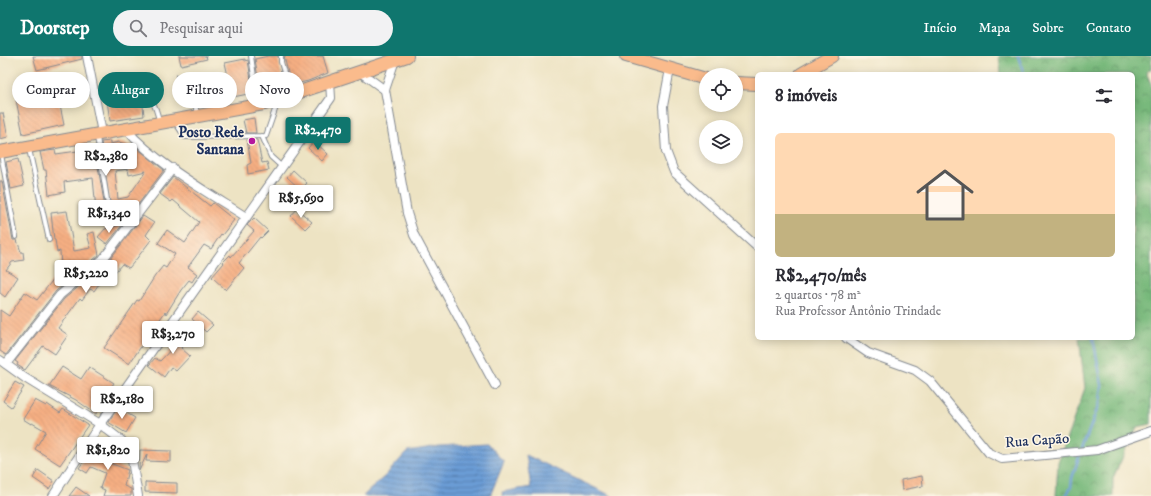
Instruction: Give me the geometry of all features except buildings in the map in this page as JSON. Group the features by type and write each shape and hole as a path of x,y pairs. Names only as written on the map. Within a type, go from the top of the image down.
{"main road":[{"path":"304,91 408,56"},
{"path":"626,56 699,77"},
{"path":"804,72 832,56"},
{"path":"743,83 755,84"},
{"path":"0,152 245,107"}],"street":[{"path":"88,56 99,134"},
{"path":"395,60 385,90 407,213 414,235 495,385"},
{"path":"670,69 663,106 666,151 674,172 755,245"},
{"path":"360,72 385,90"},
{"path":"53,496 100,424 331,98 330,82"},
{"path":"126,129 136,140 173,168 246,217"},
{"path":"138,496 131,454 122,441 100,424 3,362 60,295 103,259 173,168"},
{"name":"Rua Capão","path":"849,340 868,353 915,370 930,381 989,453 1002,459 1097,450 1151,431"}],"lane":[{"path":"251,56 253,72"},
{"path":"281,56 281,72"},
{"path":"156,108 160,122"},
{"path":"195,108 197,116"},
{"path":"173,120 185,137 266,136 280,108"},
{"path":"99,134 109,212"},
{"path":"262,136 271,157 282,168"},
{"path":"28,146 49,240"},
{"path":"0,152 16,237"}],"green space":[{"path":"999,56 1151,56 1151,69 1146,72 1151,84 1151,424 1137,427 1113,478 1113,496 1056,496 1058,462 1085,388 1079,340 1135,340 1135,72 1001,72"}],"water":[{"path":"487,444 504,462 490,496 363,496 385,476 407,452 439,447"},
{"path":"526,455 612,496 503,496 502,492 531,487"}],"waterway":[{"path":"1018,56 1023,72"},
{"path":"1082,449 1100,402 1102,385 1093,340"},
{"path":"1066,496 1071,487 1072,478 1080,454"}],"place":[{"name":"Posto Rede Santana","path":"252,141"}]}
